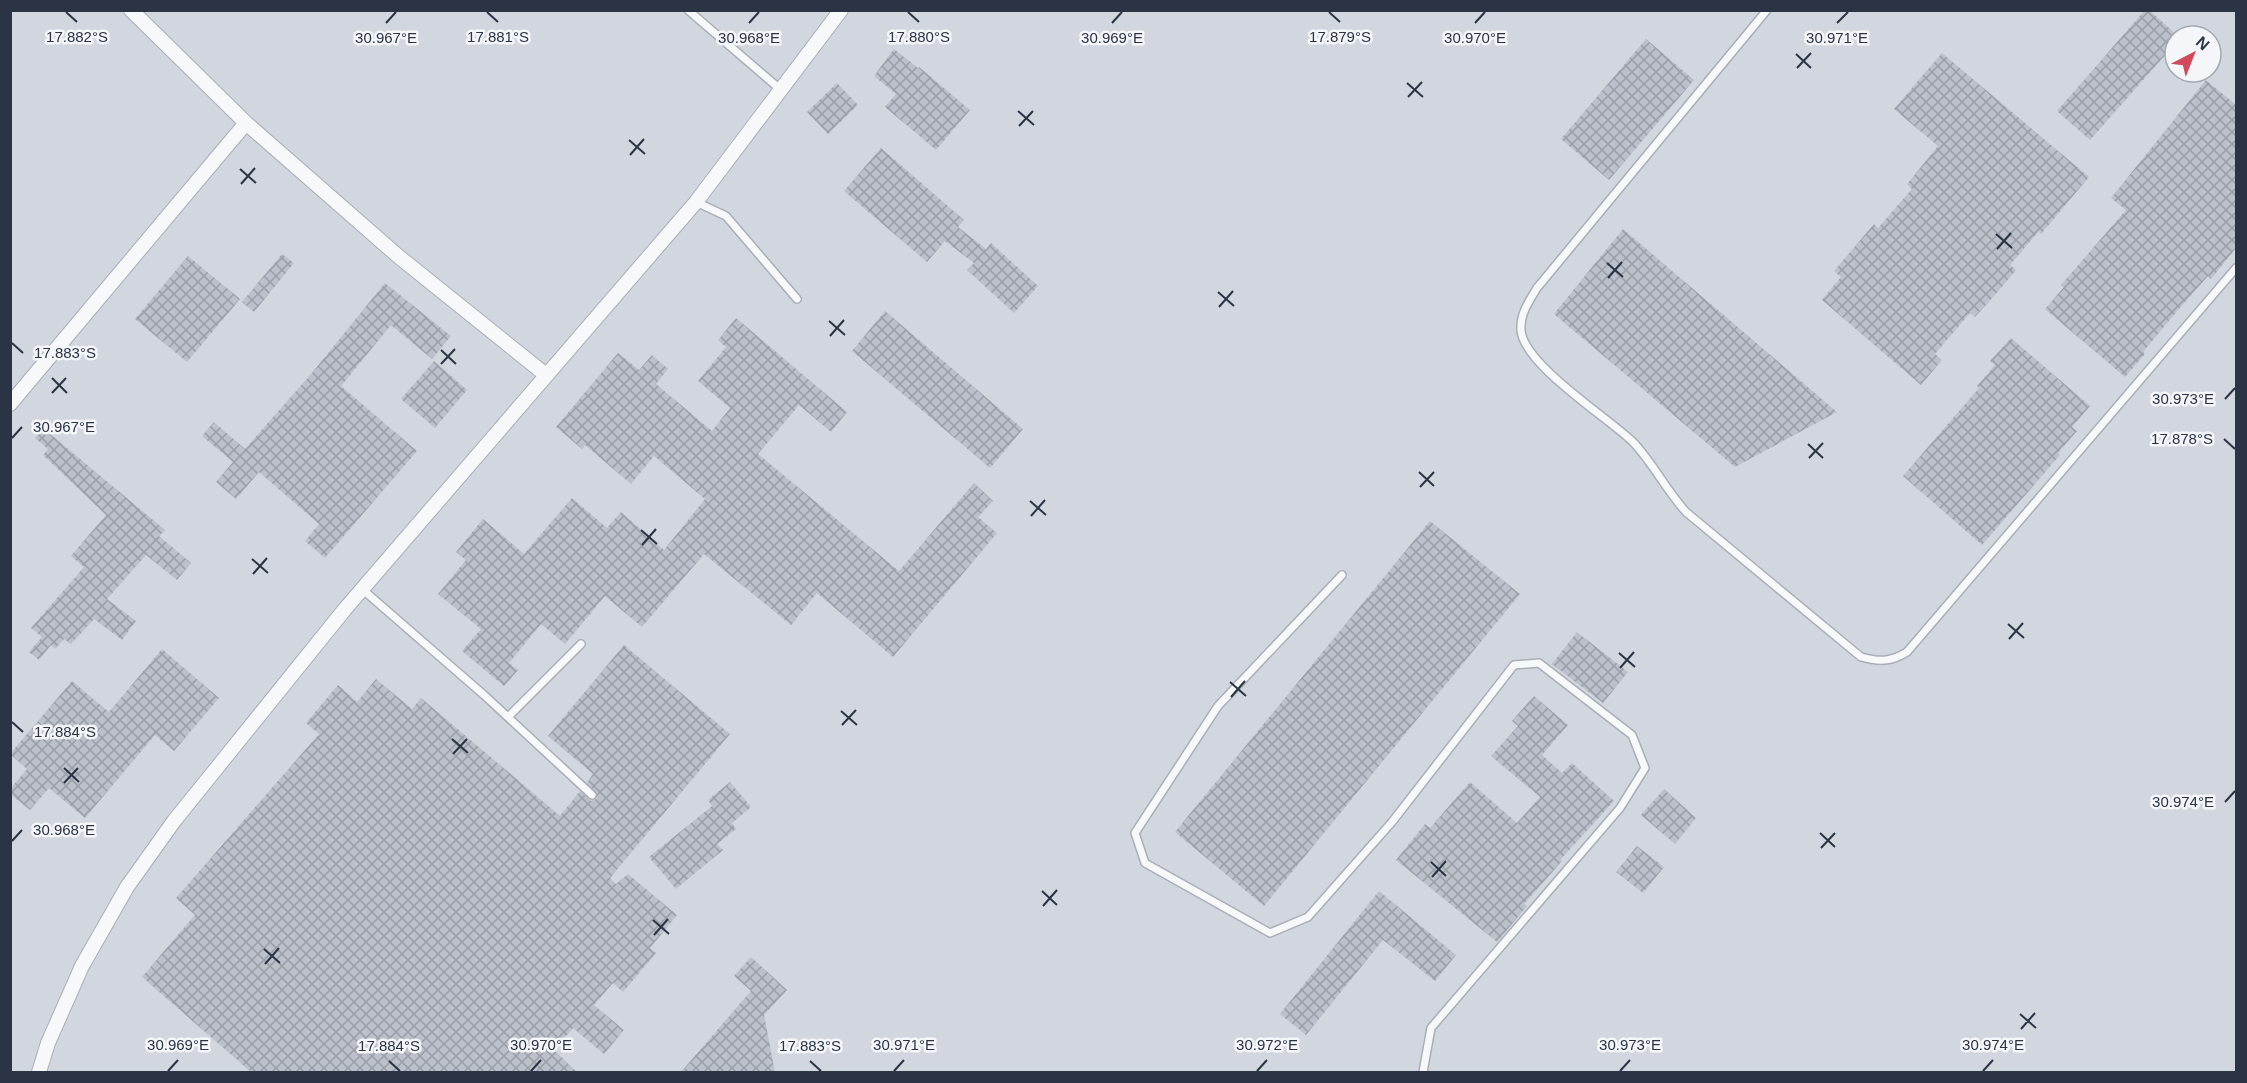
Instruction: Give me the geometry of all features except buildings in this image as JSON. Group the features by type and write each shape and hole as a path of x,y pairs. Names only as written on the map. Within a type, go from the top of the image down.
{"street":[{"path":"130,10 246,123 398,256 546,375"},
{"path":"39,1072 48,1042 82,966 127,887 174,821 362,589 696,202 841,10"},
{"path":"10,404 246,123"}],"lane":[{"path":"688,10 781,90"},
{"path":"1767,10 1537,288 1527,303 1521,320 1521,332 1526,346 1542,366 1644,454 1674,499 1686,512 1861,657 1885,662 1896,659 1907,652 2236,268"},
{"path":"696,202 726,216 797,299"},
{"path":"1342,575 1218,706 1135,833 1145,863 1270,933 1308,917 1392,822 1514,665 1539,663 1595,706 1632,735 1646,768 1620,808 1431,1028 1423,1072"},
{"path":"362,589 508,717 592,795"},
{"path":"508,717 580,644"}],"shaded area":[{"path":"11,11 2236,11 2236,1072 11,1072"}]}
